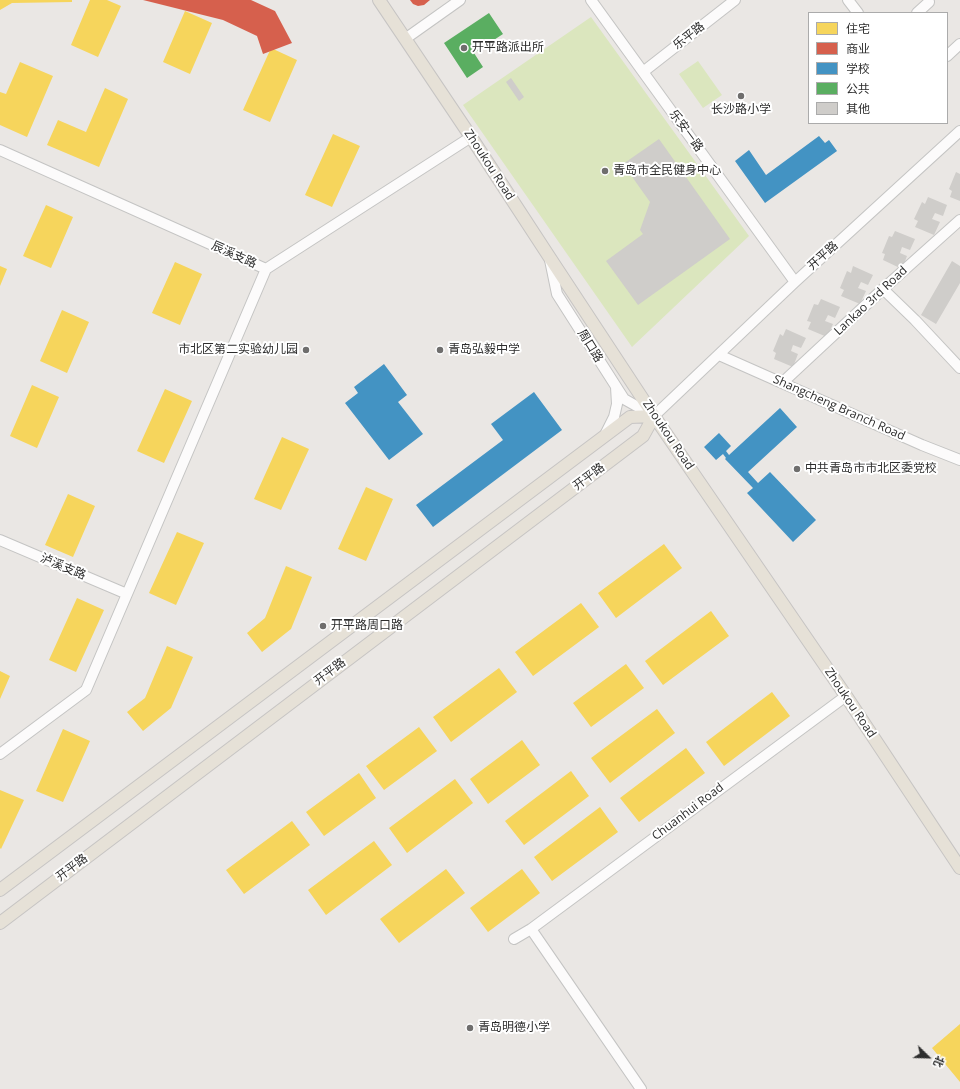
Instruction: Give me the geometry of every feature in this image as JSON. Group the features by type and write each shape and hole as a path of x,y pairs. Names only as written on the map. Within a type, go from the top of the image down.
{"main road":[{"name":"Zhoukou Road","path":"379,0 472,137 654,416 846,696 960,868"},
{"name":"开平路","path":"0,890 630,417 654,416"},
{"name":"开平路","path":"0,923 643,436 654,416"}],"street":[{"path":"405,39 460,0"},
{"name":"乐安一路","path":"591,0 795,282"},
{"name":"乐平路","path":"643,72 735,0"},
{"path":"848,0 857,12"},
{"path":"918,12 929,2"},
{"path":"948,55 960,44"},
{"name":"开平路","path":"654,416 795,282 959,134"},
{"name":"辰溪支路","path":"0,150 266,269 472,137"},
{"name":"Lankao 3rd Road","path":"782,383 960,220"},
{"name":"周口路","path":"550,258 557,294 616,387 624,399 654,416"},
{"path":"0,754 86,690 266,269"},
{"path":"883,289 915,320 960,368"},
{"name":"Shangcheng Branch Road","path":"719,354 922,445 960,460"},
{"path":"605,436 614,417 617,404 616,387"},
{"name":"泸溪支路","path":"0,540 127,594"},
{"name":"Chuanhui Road","path":"514,939 531,929 846,696"},
{"path":"531,929 641,1089"}],"green space":[{"name":"青岛市全民健身中心","path":"591,17 749,236 632,347 463,105"},
{"path":"698,61 722,95 703,108 679,74"}],"building: 住宅":[{"path":"0,0 72,0 72,2 12,3 0,10"},
{"path":"90,0 107,0 121,6 98,57 71,45"},
{"path":"185,11 212,23 190,74 163,62"},
{"path":"271,48 297,60 270,122 243,110"},
{"path":"20,62 53,76 27,137 0,125 0,92 6,94"},
{"path":"105,88 128,99 99,167 47,145 58,120 86,132"},
{"path":"333,134 360,146 332,207 305,195"},
{"path":"46,205 73,217 51,268 23,256"},
{"path":"175,262 202,274 180,325 152,313"},
{"path":"0,266 7,269 0,286"},
{"path":"62,310 89,322 67,373 40,361"},
{"path":"32,385 59,397 37,448 10,436"},
{"path":"165,389 192,401 164,463 137,451"},
{"path":"282,437 309,449 281,510 254,499"},
{"path":"366,487 393,499 366,561 338,549"},
{"path":"68,494 95,506 73,557 45,545"},
{"path":"177,532 204,543 176,605 149,593"},
{"path":"664,544 682,568 616,618 598,593"},
{"path":"286,566 312,577 291,629 262,652 247,633 265,618"},
{"path":"77,598 104,610 76,672 49,660"},
{"path":"581,603 599,627 533,676 515,652"},
{"path":"711,611 729,636 663,685 645,661"},
{"path":"167,646 193,657 171,708 143,731 127,712 145,698"},
{"path":"626,664 644,688 591,727 573,703"},
{"path":"499,668 517,692 451,742 433,717"},
{"path":"0,671 10,676 0,699"},
{"path":"772,692 790,716 724,766 706,742"},
{"path":"657,709 675,733 610,783 591,758"},
{"path":"419,727 437,751 384,790 366,766"},
{"path":"63,729 90,741 63,802 36,791"},
{"path":"522,740 540,765 488,804 470,779"},
{"path":"686,748 705,773 639,822 620,798"},
{"path":"571,771 589,796 524,845 505,821"},
{"path":"359,773 376,798 324,836 306,812"},
{"path":"455,779 473,803 407,853 389,828"},
{"path":"0,790 24,800 1,849 0,848"},
{"path":"600,807 618,832 552,881 534,857"},
{"path":"292,821 310,845 244,894 226,870"},
{"path":"374,841 392,865 326,915 308,890"},
{"path":"446,869 465,893 399,943 380,919"},
{"path":"522,869 540,893 488,932 470,908"},
{"path":"960,1024 960,1082 932,1048"}],"building: 商业":[{"path":"143,0 251,0 275,11 292,43 263,54 257,36 223,20"},
{"path":"410,0 430,0 424,5 418,6 413,4"}],"building: 学校":[{"path":"819,136 825,143 829,140 837,151 765,203 735,161 749,150 766,175"},
{"path":"384,364 407,395 398,402 423,434 389,460 345,403 358,393 354,387"},
{"path":"534,392 562,430 433,527 416,505 503,440 491,424"},
{"path":"780,408 797,427 748,472 758,483 770,472 816,520 793,542 747,493 753,488 725,459 726,458 723,454 716,460 704,447 719,433 731,446 726,451 729,455"}],"building: 公共":[{"name":"开平路派出所","path":"489,13 503,34 474,53 483,67 467,78 444,43"}],"building: 其他":[{"path":"511,78 524,97 519,101 506,82"},
{"path":"659,139 730,239 638,305 606,261 643,234 640,230 650,202 623,164"},
{"path":"956,172 960,174 960,201 950,197 952,191 949,189"},
{"path":"928,197 947,205 943,216 935,213 932,219 940,222 934,235 915,227 918,221 914,219 922,202 925,204"},
{"path":"895,231 915,239 910,250 902,247 900,253 907,256 902,269 883,260 885,254 882,253 889,236 892,237"},
{"path":"952,261 960,266 960,283 936,324 921,315"},
{"path":"853,266 873,275 868,285 861,282 858,288 866,291 860,304 841,296 844,290 840,288 847,271 851,273"},
{"path":"821,299 840,307 835,318 828,315 825,321 833,324 827,337 808,329 811,322 807,321 814,304 818,305"},
{"path":"786,329 806,338 801,348 793,345 791,351 798,354 793,367 774,359 776,353 773,351 780,334 783,336"}],"place":[{"name":"开平路派出所","path":"464,48"},
{"name":"长沙路小学","path":"741,96"},
{"name":"青岛市全民健身中心","path":"605,171"},
{"name":"市北区第二实验幼儿园","path":"306,350"},
{"name":"青岛弘毅中学","path":"440,350"},
{"name":"中共青岛市市北区委党校","path":"797,469"},
{"name":"开平路周口路","path":"323,626"},
{"name":"青岛明德小学","path":"470,1028"}]}
